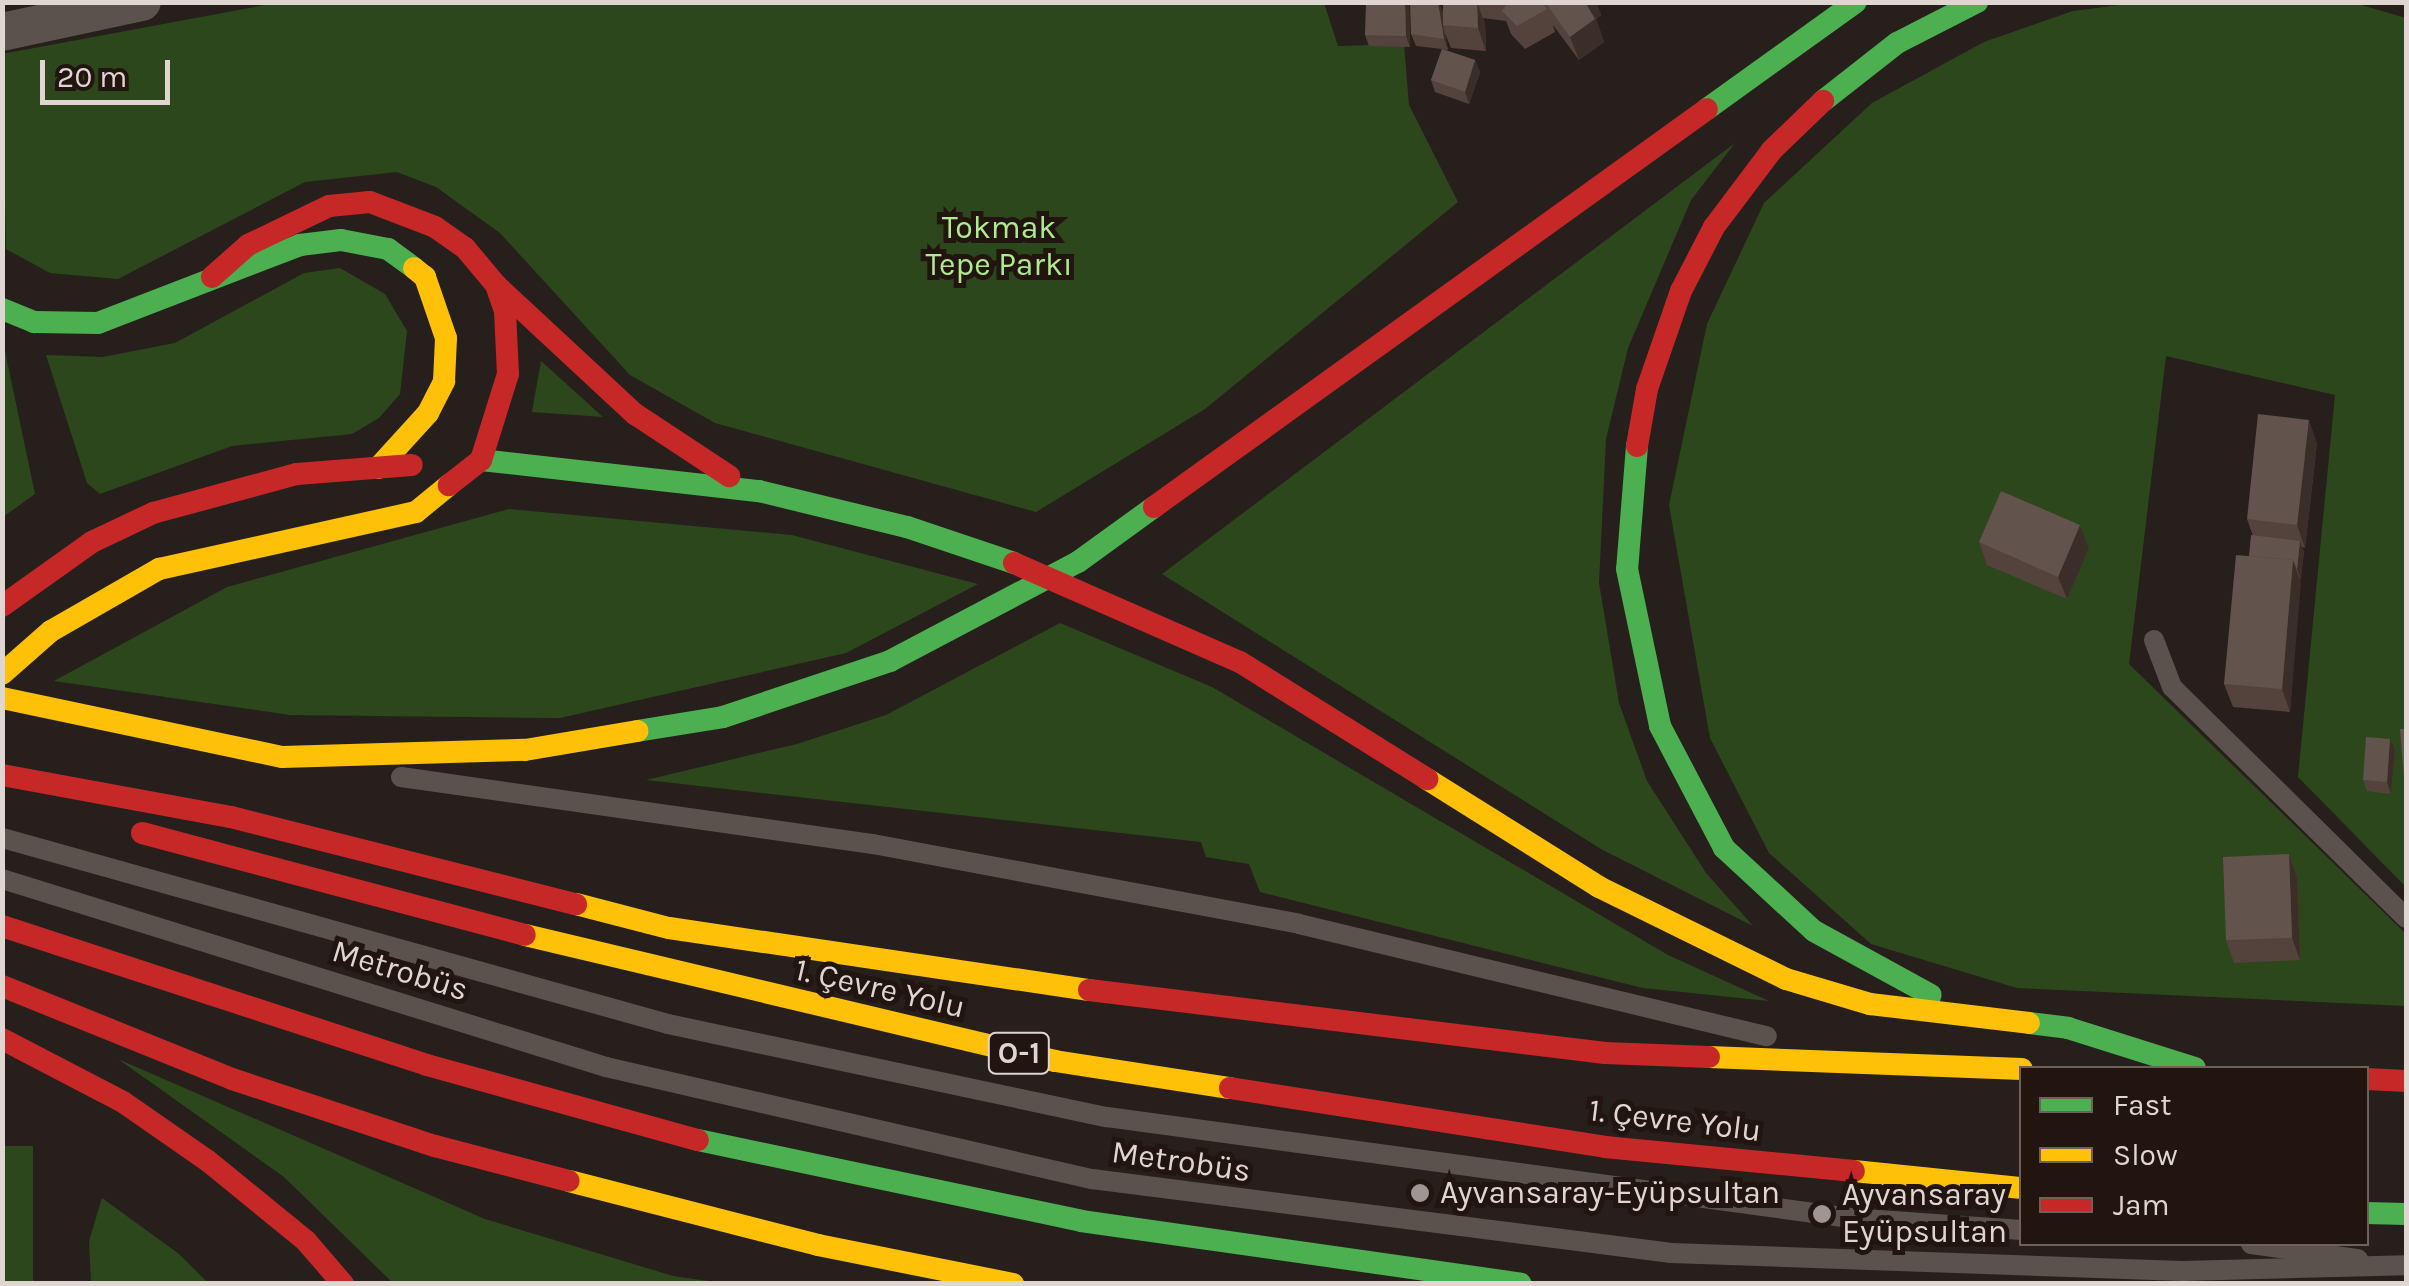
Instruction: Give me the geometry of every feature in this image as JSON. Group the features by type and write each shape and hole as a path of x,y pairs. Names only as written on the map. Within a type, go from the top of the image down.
{"main road":[{"path":"2,698 282,757 525,750 723,717 890,661 1078,562 1856,2"},
{"path":"1977,2 1897,44 1830,95 1772,150 1714,227 1681,291 1647,389 1632,468 1627,569 1660,726 1724,848 1814,931 1888,977 1994,1020"},
{"path":"212,276 280,226 329,206 370,202 434,227 465,248 496,285 635,414 759,491"},
{"path":"2,308 34,322 98,324 136,314 212,276 300,245 341,240 388,249 425,277 446,338 444,381 428,414 378,468"},
{"path":"2,674 51,631 159,569 241,546 416,512 481,460 508,374 510,340 496,285"},
{"path":"2,606 92,542 153,513 297,474 481,460 759,491 990,554 1182,631 1598,887 1786,979 1870,1004 2068,1028 2189,1066"},
{"name":"O-1","path":"2,775 44,788"},
{"path":"44,788 230,817 668,928 946,972 1605,1053 2019,1069"},
{"name":"1. Çevre Yolu","path":"44,788 143,833 291,874 672,974 1054,1060 1605,1147 2019,1188"},
{"path":"3,926 427,1065 736,1150 1080,1221 1521,1284"},
{"path":"2,986 232,1080 435,1146 818,1245 1013,1284"},
{"path":"2,1039 123,1102 268,1211 343,1284"},
{"path":"2369,1079 2406,1081"},
{"path":"268,1211 318,1284"},
{"path":"2369,1213 2406,1214"}],"street":[{"path":"2,32 142,2"}],"lane":[{"path":"2154,640 2172,687 2406,918"},
{"path":"282,757 873,844 1300,924 1656,1014 1891,1063"},
{"name":"Metrobüs","path":"2,838 668,1024 1108,1117 1850,1218 2019,1230"},
{"name":"Metrobüs","path":"7,880 606,1067 1092,1179 1671,1254 2182,1270 2398,1265"},
{"name":"Metrobüs","path":"2265,1246 2398,1265"}],"green space":[{"name":"Tokmak Tepe Parkı","path":"281,2 1324,3 1338,46 1404,44 1409,105 1458,202 1205,409 1036,512 715,423 630,375 500,233 436,187 397,172 305,182 118,279 50,273 6,249 2,54"},
{"path":"2142,2 2351,2 2406,18 2406,887 2298,777 2335,395 2166,356 2129,664 2406,934 2406,1006 2017,988 1871,944 1769,853 1710,738 1669,505 1707,324 1764,203 1872,103 1984,42 2073,11"},
{"path":"1735,143 1691,200 1628,348 1606,439 1599,583 1619,703 1647,781 1706,873 1753,926 1601,849 1162,574"},
{"path":"340,268 385,294 407,331 400,394 379,418 352,434 232,446 100,494 87,483 46,355 103,357 175,343 304,273"},
{"path":"2,337 35,494 3,517 2,516"},
{"path":"541,361 603,417 532,412"},
{"path":"509,509 792,535 978,584 846,653 560,718 290,715 54,681 227,587"},
{"path":"1060,623 1212,687 1668,955 1769,1001 1643,988 1260,892 1249,864 1206,857 1201,842 646,780 797,744 886,715"},
{"path":"118,1059 485,1219 673,1276 722,1283 393,1283 284,1177"},
{"path":"3,1146 33,1146 33,1283 3,1283"},
{"path":"102,1198 179,1254 208,1283 91,1283 89,1241"}],"building":[{"path":"1366,2 1405,2 1406,36 1365,35"},
{"path":"1410,2 1438,2 1444,39 1411,34"},
{"path":"1443,2 1477,2 1478,28 1443,25"},
{"path":"1508,2 1542,2 1547,9 1517,26 1502,11"},
{"path":"1545,2 1585,2 1595,19 1570,37"},
{"path":"1442,49 1475,60 1465,92 1431,80"},
{"path":"2258,414 2309,420 2297,525 2247,519"},
{"path":"2001,491 2080,525 2058,577 1979,542"},
{"path":"2251,535 2300,541 2297,569 2293,560 2249,556"},
{"path":"2236,555 2293,560 2282,689 2224,684"},
{"path":"2400,729 2406,729 2406,801"},
{"path":"2366,737 2390,739 2387,782 2363,780"},
{"path":"2289,854 2292,938 2226,940 2223,857"}],"traffic: fast":[{"path":"1707,109 1856,2"},
{"path":"1823,101 1897,43 1977,2"},
{"path":"2,309 34,322 98,323 300,245 341,240 388,249 414,268"},
{"path":"1637,446 1627,569 1660,726 1724,848 1814,931 1931,995"},
{"path":"481,460 759,491 907,527 1014,563"},
{"path":"637,731 723,717 890,661 1078,562 1154,507"},
{"path":"2029,1023 2068,1028 2189,1066"},
{"path":"698,1140 1081,1221 1521,1284"},
{"path":"2369,1213 2406,1214"}],"traffic: slow":[{"path":"378,468 428,413 444,381 446,338 425,277 414,268"},
{"path":"2,674 51,631 159,569 416,512 449,485"},
{"path":"2,698 282,757 525,750 637,731"},
{"path":"1427,779 1599,887 1786,979 1870,1004 2029,1023"},
{"path":"576,904 669,928 1089,990"},
{"path":"525,935 1055,1061 1230,1088"},
{"path":"1709,1057 2019,1069"},
{"path":"1854,1171 2019,1188"},
{"path":"569,1181 818,1245 1013,1284"}],"traffic: jam":[{"path":"1637,446 1647,389 1681,291 1714,227 1772,150 1823,101"},
{"path":"1154,507 1707,109"},
{"path":"212,277 248,245 329,206 370,202 435,227 465,248 496,285 505,311 508,374 481,460 449,485"},
{"path":"496,285 635,414 729,476"},
{"path":"2,606 92,542 153,513 297,474 412,465"},
{"path":"1014,563 1240,662 1427,779"},
{"path":"2,775 231,817 576,904"},
{"path":"142,833 525,935"},
{"path":"2,926 427,1065 698,1140"},
{"path":"2,986 232,1079 435,1146 569,1181"},
{"path":"1089,990 1605,1053 1709,1057"},
{"path":"2,1039 123,1102 208,1161 306,1241 343,1284"},
{"path":"2369,1079 2406,1081"},
{"path":"1230,1088 1605,1147 1854,1171"}],"place":[{"name":"Ayvansaray-Eyüpsultan","path":"1420,1193"},
{"name":"Ayvansaray Eyüpsultan","path":"1822,1214"}]}
